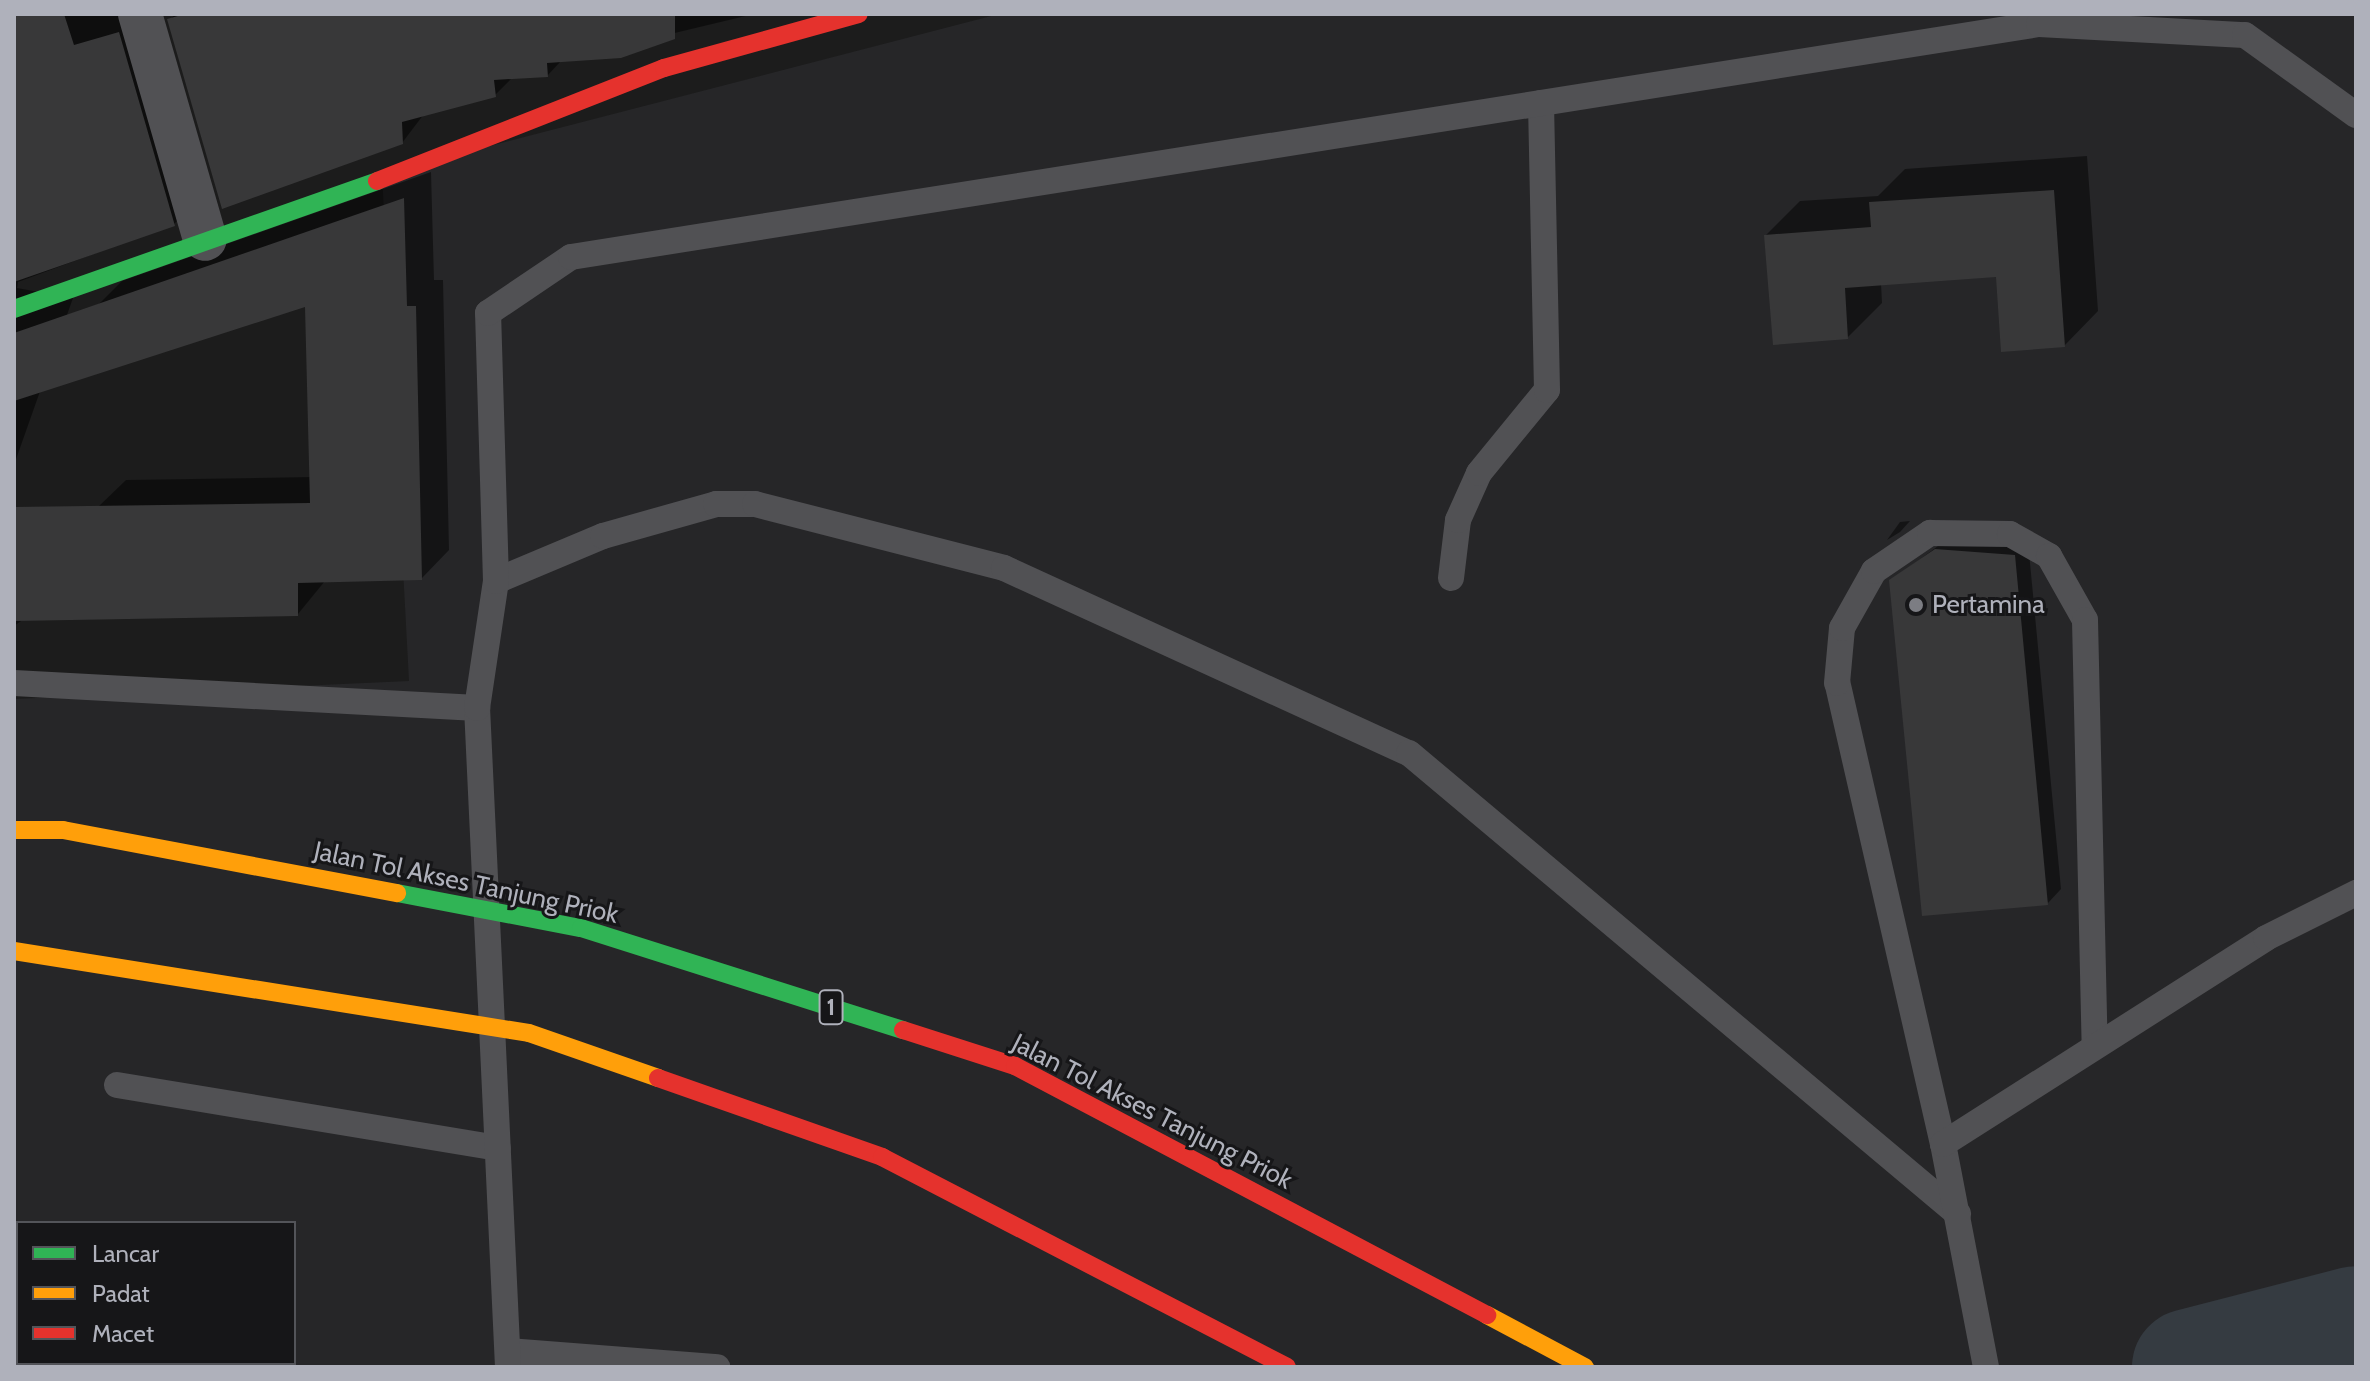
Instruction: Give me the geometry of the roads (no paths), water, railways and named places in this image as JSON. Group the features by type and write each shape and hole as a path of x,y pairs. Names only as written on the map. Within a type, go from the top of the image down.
{"main road":[{"path":"14,309 205,239 391,176 664,68 796,23 859,14"},
{"name":"Jalan Tol Akses Tanjung Priok","path":"14,830 63,830 581,928 1015,1066 1585,1367"},
{"path":"14,951 529,1033 882,1157 1287,1367"}],"street":[{"path":"140,14 205,239"}],"lane":[{"path":"717,1367 508,1359 477,708 496,581 488,313 571,257 2039,24 2245,35 2356,115"},
{"path":"1451,578 1458,520 1479,473 1547,390 1541,103"},
{"path":"496,581 616,531 716,504 755,504 1004,568 1409,753 1958,1214"},
{"path":"1986,1367 1943,1144 1837,683 1842,628 1874,571 1930,533 2010,534 2049,556 2085,620 2095,1046"},
{"path":"14,683 477,708"},
{"path":"1943,1144 2266,938 2356,893"},
{"path":"117,1085 498,1148"}],"waterway":[{"path":"2190,1367 2356,1324"}],"place":[{"name":"Pertamina","path":"1916,605"}]}
